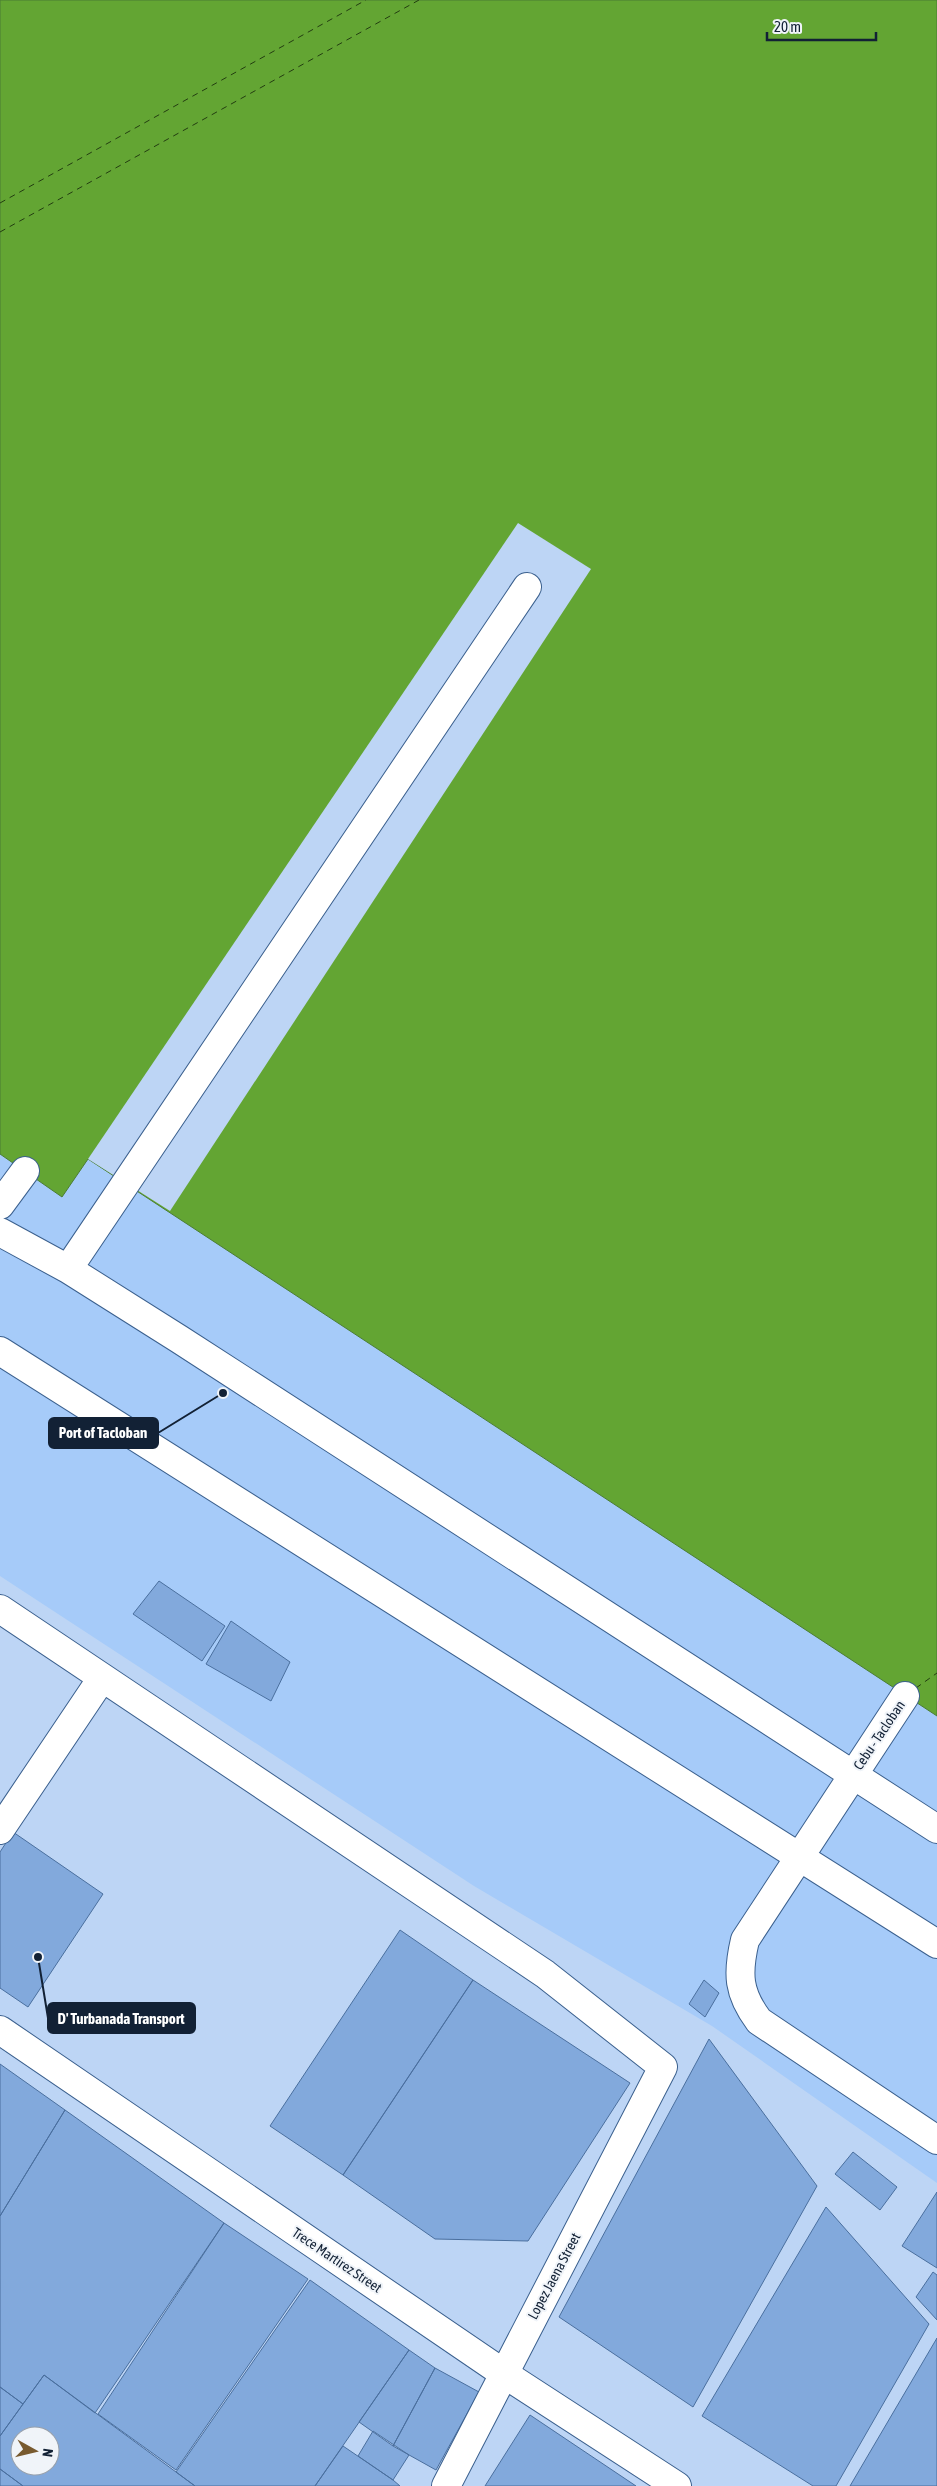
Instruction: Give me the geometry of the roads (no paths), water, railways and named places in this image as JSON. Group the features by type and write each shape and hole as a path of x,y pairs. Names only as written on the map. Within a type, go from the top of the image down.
{"street":[{"path":"68,1269 527,587"},
{"path":"0,1205 25,1171"},
{"path":"0,1232 68,1269 937,1829"},
{"path":"0,1351 937,1944"},
{"path":"0,1609 102,1678 0,1830"},
{"name":"Lopez Jaena Street","path":"102,1678 545,1974 663,2067 446,2486"},
{"name":"Cebu - Tacloban","path":"905,1696 852,1774 745,1940 740,1962 742,1994 759,2021 937,2140"},
{"name":"Trece Martirez Street","path":"0,2030 503,2373 677,2486"}],"place":[{"name":"Port of Tacloban","path":"223,1393"},
{"name":"D' Turbanada Transport","path":"38,1957"}]}
